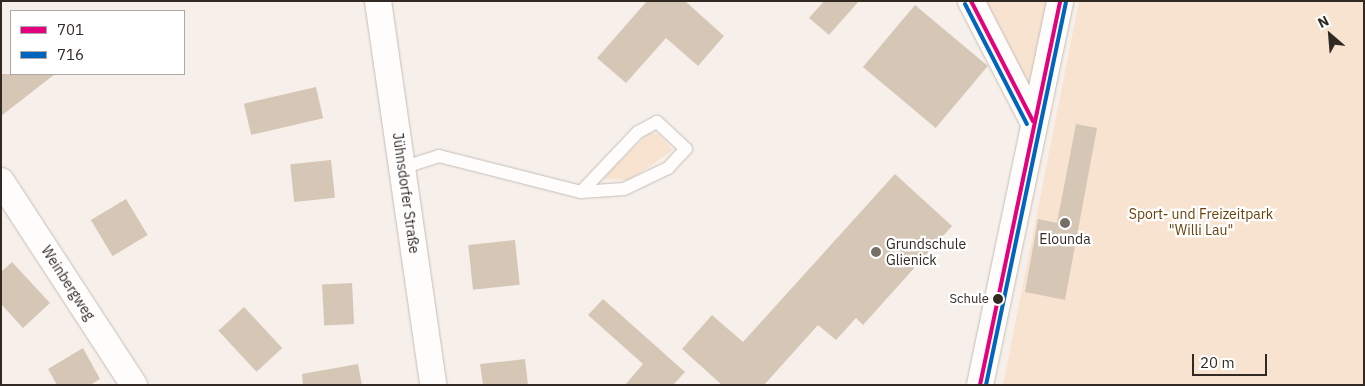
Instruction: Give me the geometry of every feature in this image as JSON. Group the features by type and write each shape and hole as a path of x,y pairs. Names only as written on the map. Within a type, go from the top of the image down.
{"street":[{"name":"Jühnsdorfer Straße","path":"378,1 433,385"},
{"path":"970,1 1033,121"},
{"path":"980,385 1033,121 1060,1"},
{"name":"Weinbergweg","path":"1,181 134,385"}],"lane":[{"path":"402,168 439,156 581,192 624,189 668,168 686,149 657,122 638,132 581,192"}],"green space":[{"path":"979,1 1051,1 1029,100"},
{"name":"Sport- und Freizeitpark \"Willi Lau\"","path":"1079,1 1364,1 1364,385 1003,385"},
{"path":"649,133 659,134 673,150 630,180 601,179"}],"building":[{"path":"647,1 685,1 724,36 698,66 666,38 626,83 597,58"},
{"path":"824,1 859,1 829,35 809,18"},
{"path":"915,5 988,66 936,128 863,67"},
{"path":"1,74 54,75 1,116"},
{"path":"316,87 323,118 251,135 244,104"},
{"path":"1076,124 1097,128 1065,300 1025,292 1038,219 1057,223"},
{"path":"331,160 335,198 294,202 290,164"},
{"name":"Grundschule Glienick","path":"895,174 952,226 863,325 856,318 836,340 818,325 764,385 722,385 682,349 712,315 743,342"},
{"path":"126,199 148,235 112,256 91,220"},
{"path":"515,240 520,285 473,290 468,245"},
{"path":"12,262 50,303 23,328 1,304 1,272"},
{"path":"352,283 354,324 324,326 322,285"},
{"path":"603,299 685,372 673,385 625,385 643,364 588,315"},
{"path":"244,307 282,348 257,372 218,331"},
{"path":"83,348 100,379 90,385 57,385 48,369"},
{"path":"525,359 528,385 483,385 480,364"},
{"path":"358,364 362,385 303,385 302,374"}],"transit line":[{"name":"701","path":"971,1 1033,121"},
{"name":"701","path":"980,385 1060,1"},
{"name":"716","path":"986,385 1066,2"},
{"name":"716","path":"965,4 1027,124"}],"place":[{"name":"Elounda","path":"1065,223"},
{"name":"Grundschule Glienick","path":"876,252"},
{"name":"Schule","path":"998,299"}]}
